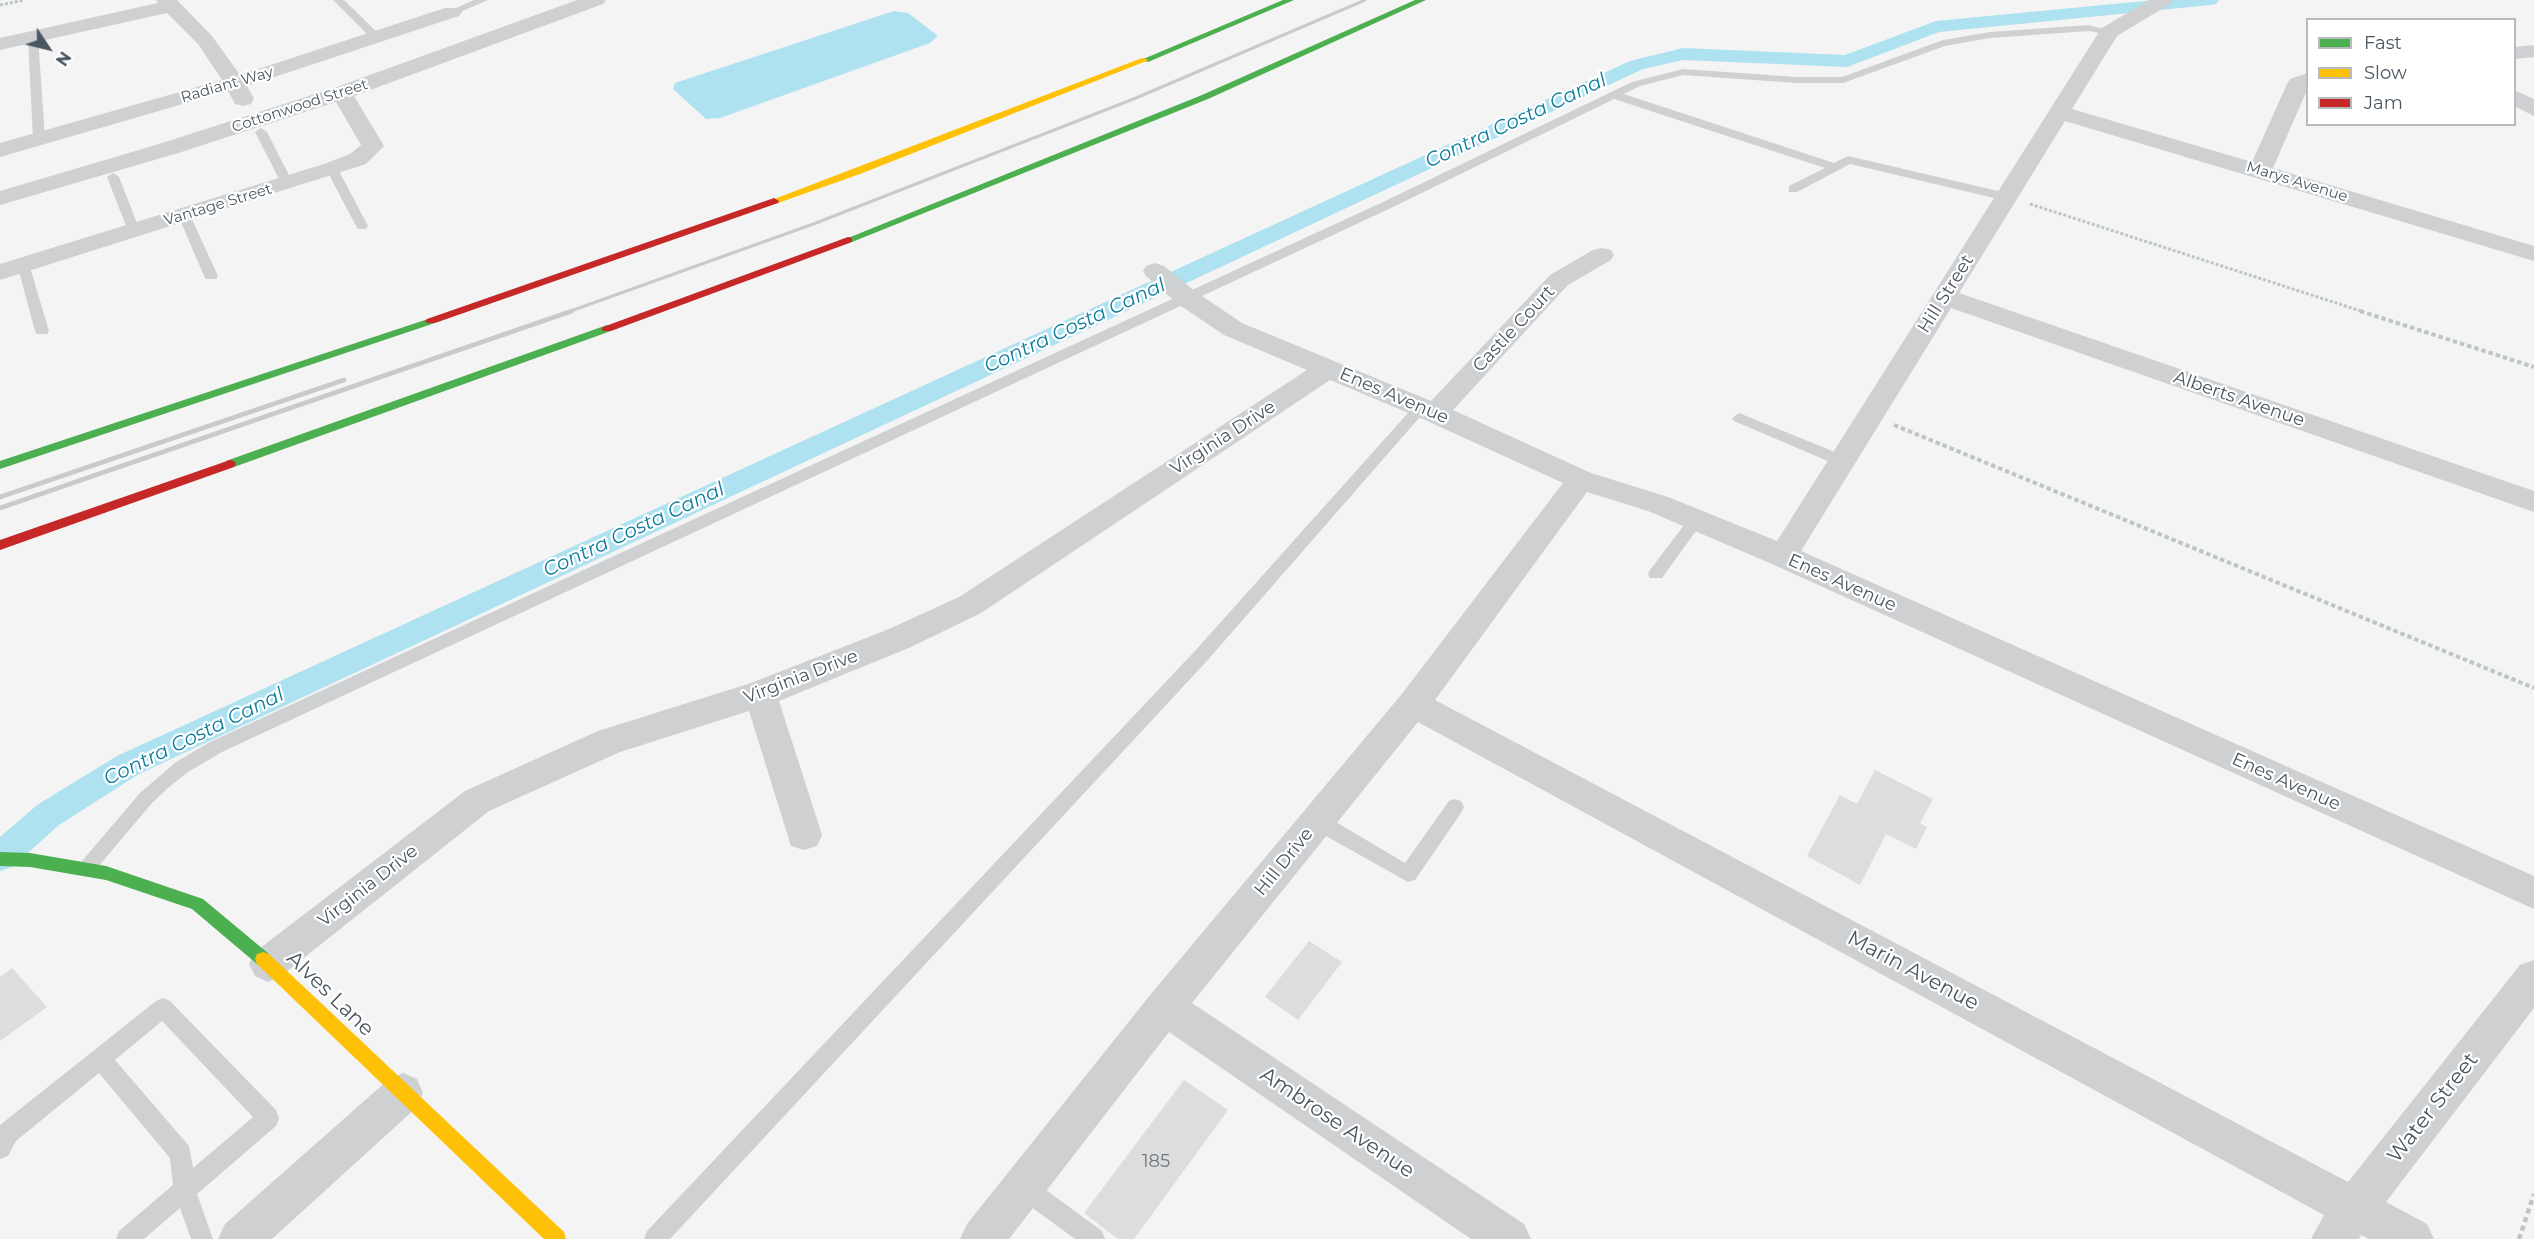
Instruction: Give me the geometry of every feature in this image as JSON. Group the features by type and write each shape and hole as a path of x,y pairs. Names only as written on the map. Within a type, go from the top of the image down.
{"main road":[{"path":"0,465 483,304 766,204 1016,112 1290,0"},
{"path":"0,546 502,368 896,222 1195,101 1422,0"},
{"name":"Alves Lane","path":"0,859 30,860 85,868 197,904 268,964 557,1239"}],"street":[{"name":"Cottonwood Street","path":"0,198 257,127 342,93 596,0"},
{"path":"2109,32 2163,0"},
{"path":"0,44 168,3 205,40 235,83 257,127"},
{"name":"Radiant Way","path":"0,150 235,83 376,37 445,6"},
{"path":"445,6 486,42"},
{"name":"Hill Street","path":"1783,556 2109,32"},
{"path":"2516,53 2534,51"},
{"path":"2260,171 2298,84 2306,80"},
{"name":"Vantage Street","path":"0,272 332,170 358,159 374,146 342,93"},
{"path":"2516,97 2534,109"},
{"name":"Marys Avenue","path":"2060,112 2534,254"},
{"name":"Castle Court","path":"1428,410 1559,280 1602,255"},
{"name":"Enes Avenue","path":"1155,271 1187,298 1233,329 1428,410 1581,480 1658,504 1783,556 2534,893"},
{"name":"Alberts Avenue","path":"1945,297 2534,502"},
{"name":"Virginia Drive","path":"268,964 477,801 610,741 760,694 900,638 970,605 1329,368"},
{"name":"Hill Drive","path":"982,1239 1166,1007 1413,704 1581,480"},
{"path":"760,694 804,835"},
{"name":"Marin Avenue","path":"1413,704 2344,1223 2412,1239"},
{"name":"Water Street","path":"2344,1223 2534,978"},
{"name":"Ambrose Avenue","path":"1166,1007 1509,1239"},
{"path":"240,1239 403,1093"}],"lane":[{"path":"338,0 376,37"},
{"path":"445,6 483,0"},
{"path":"85,868 146,798 163,782 182,767 216,747 1387,205 1636,84 1683,72 1797,80 1843,80 1943,43 2053,30 2089,28 2109,32"},
{"path":"33,37 39,139"},
{"path":"1614,95 1835,167"},
{"path":"257,127 287,183"},
{"path":"1793,189 1848,160 2007,197"},
{"path":"332,170 362,226"},
{"path":"114,177 134,231"},
{"path":"184,215 211,276"},
{"path":"23,264 42,331"},
{"path":"655,1239 1428,410"},
{"path":"1739,418 1842,461"},
{"path":"1656,574 1696,520"},
{"path":"1317,821 1408,874 1455,807"},
{"path":"0,1148 8,1133 163,1008 268,1118 128,1239"},
{"path":"100,1058 181,1154 184,1190 202,1239"},
{"path":"1023,1186 1094,1239"}],"path":[{"path":"0,5 24,0"},
{"path":"2007,197 2534,367"},
{"path":"1871,415 2534,688"},
{"path":"2519,1239 2534,1194"}],"water":[{"path":"894,11 908,13 938,36 930,43 720,118 706,119 673,89 675,83"}],"building":[{"path":"1875,770 1933,799 1920,823 1927,827 1916,849 1886,834 1860,885 1807,856 1840,795 1857,804"},
{"path":"1309,941 1342,962 1298,1020 1265,997"},
{"path":"12,968 47,1007 0,1041 0,977"},
{"path":"1184,1080 1228,1110 1134,1239 1118,1239 1084,1213"}],"waterway":[{"name":"Contra Costa Canal","path":"0,857 48,815 128,765 1637,65 1683,54 1847,61 1936,27 2210,0"}],"railway":[{"path":"568,312 816,223 1136,98 1365,0"},
{"path":"0,508 572,311"},
{"path":"0,497 344,380"}],"traffic: fast":[{"path":"1145,60 1290,0"},
{"path":"848,240 1205,97 1422,0"},
{"path":"0,465 431,321"},
{"path":"230,464 607,329"},
{"path":"0,859 30,860 106,873 197,904 263,959"}],"traffic: slow":[{"path":"774,201 857,172 1145,60"},
{"path":"263,959 557,1239"}],"traffic: jam":[{"path":"431,321 774,201"},
{"path":"607,329 848,240"},
{"path":"0,545 230,464"}]}
